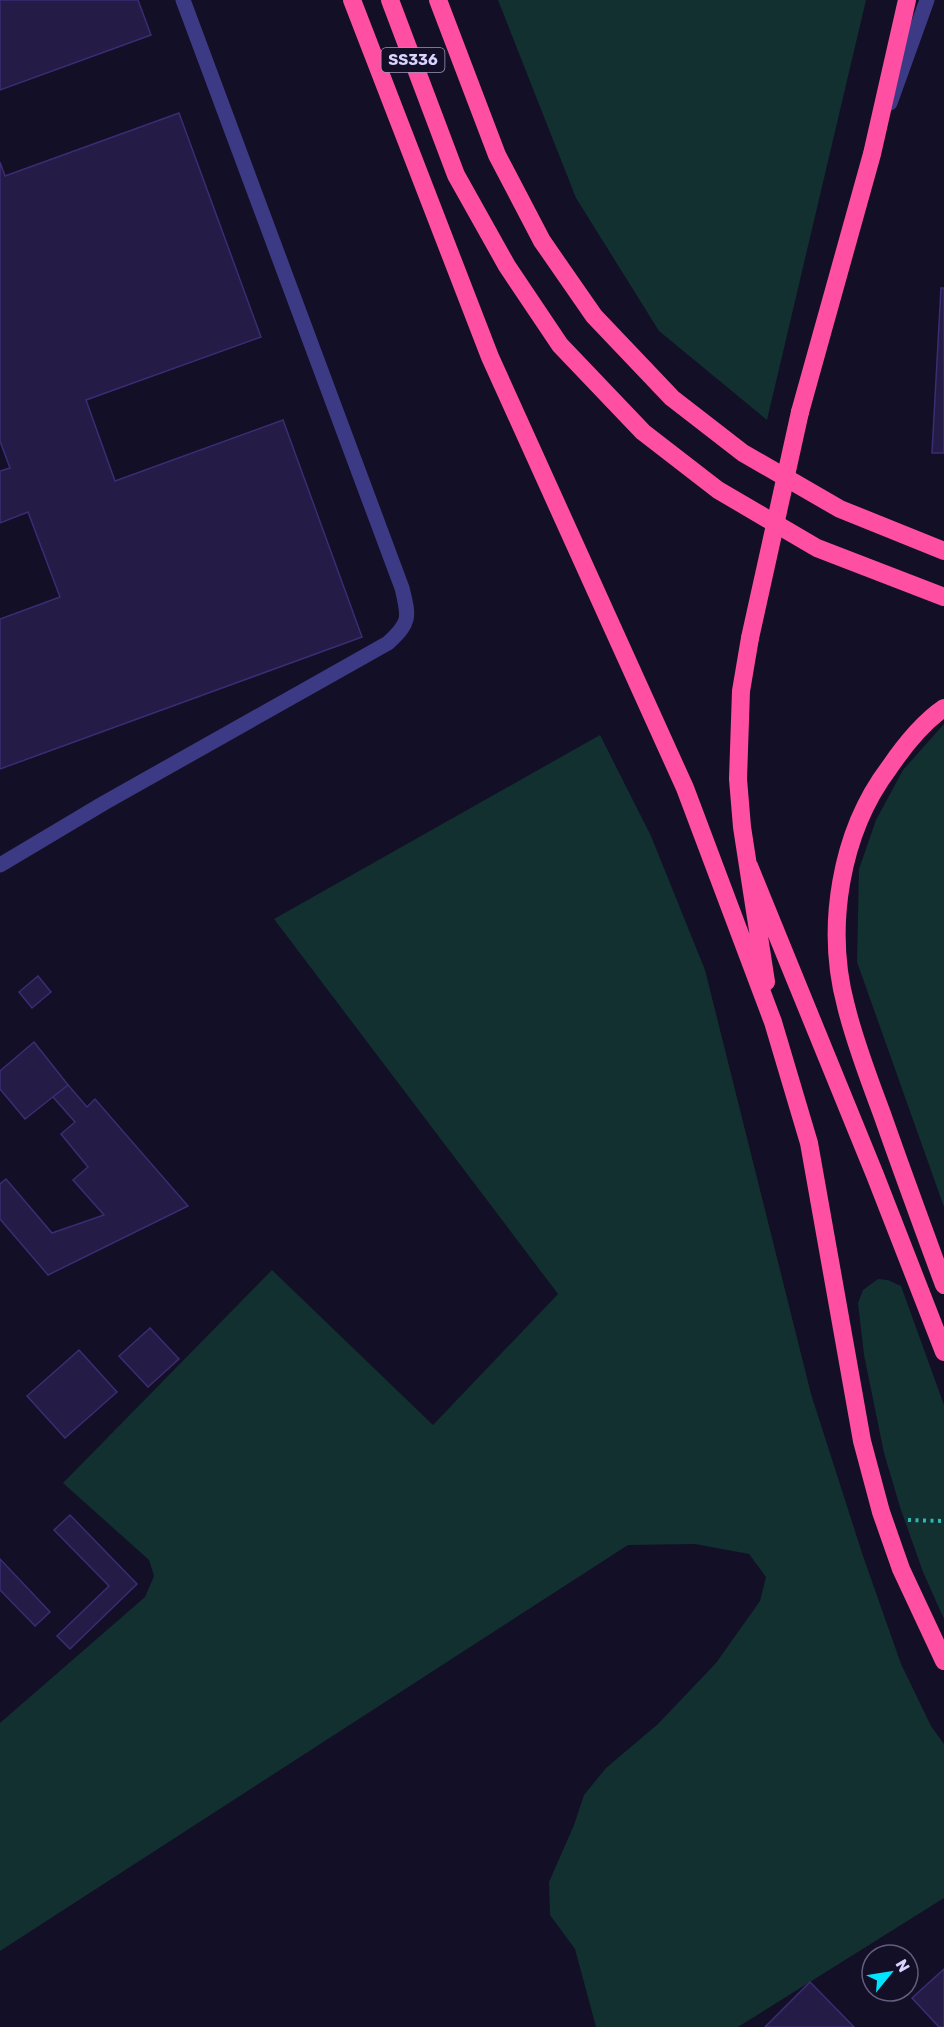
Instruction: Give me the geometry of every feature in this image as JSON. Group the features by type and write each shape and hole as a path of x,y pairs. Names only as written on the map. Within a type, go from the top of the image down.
{"highway":[{"path":"352,0 490,357 685,788 773,1022 809,1143 862,1441 881,1512 901,1569 944,1661"},
{"name":"SS336","path":"390,0 456,175 507,266 560,345 643,432 718,490 817,548 944,597"},
{"path":"773,1022 742,827 738,780 741,691 750,638 800,412 872,154 907,0"},
{"path":"441,5 497,155 543,241 594,316 672,398 742,453 840,509 944,550"},
{"path":"944,708 905,745 877,784 858,821 845,859 839,897 838,969 845,1005 857,1043 944,1285"},
{"path":"749,866 875,1175 944,1352"}],"street":[{"path":"0,865 104,803 388,643 403,629 408,613 402,588 183,0"},
{"path":"872,154 927,0"}],"green space":[{"path":"498,0 866,0 767,420 659,331 576,198"},
{"path":"944,724 944,1207 857,962 859,869 876,820 903,770"},
{"path":"600,735 651,836 705,970 811,1394 863,1556 901,1664 931,1726 944,1744 944,1898 872,1943 860,1943 860,1951 738,2027 596,2027 575,1949 550,1915 549,1882 574,1825 584,1795 606,1768 658,1724 716,1663 760,1601 766,1577 749,1554 695,1544 628,1545 0,1951 0,1723 145,1597 154,1576 149,1560 63,1483 272,1270 433,1425 558,1294 274,919"},
{"path":"878,1279 888,1280 901,1286 944,1405 944,1619 923,1572 900,1507 884,1453 864,1355 858,1303 863,1290"}],"building":[{"path":"0,0 138,0 151,35 0,90"},
{"path":"179,113 261,337 86,400 115,481 283,420 362,637 0,769 0,619 60,597 28,512 0,523 0,471 10,468 0,441 0,162 5,176"},
{"path":"941,288 944,288 944,453 932,453"},
{"path":"38,976 51,992 32,1008 19,992"},
{"path":"34,1042 68,1085 25,1119 0,1089 0,1071"},
{"path":"68,1085 87,1107 95,1099 188,1206 48,1275 0,1219 0,1184 6,1179 52,1233 104,1215 73,1180 88,1167 61,1134 75,1122 53,1097"},
{"path":"150,1328 179,1359 148,1387 119,1356"},
{"path":"79,1350 117,1392 65,1438 27,1396"},
{"path":"70,1515 137,1584 70,1649 57,1636 109,1586 54,1530"},
{"path":"0,1559 50,1612 35,1626 0,1590"},
{"path":"944,1969 944,2027 939,2027 917,2003 920,2003 920,1991"},
{"path":"810,1982 854,2027 765,2027"}]}
